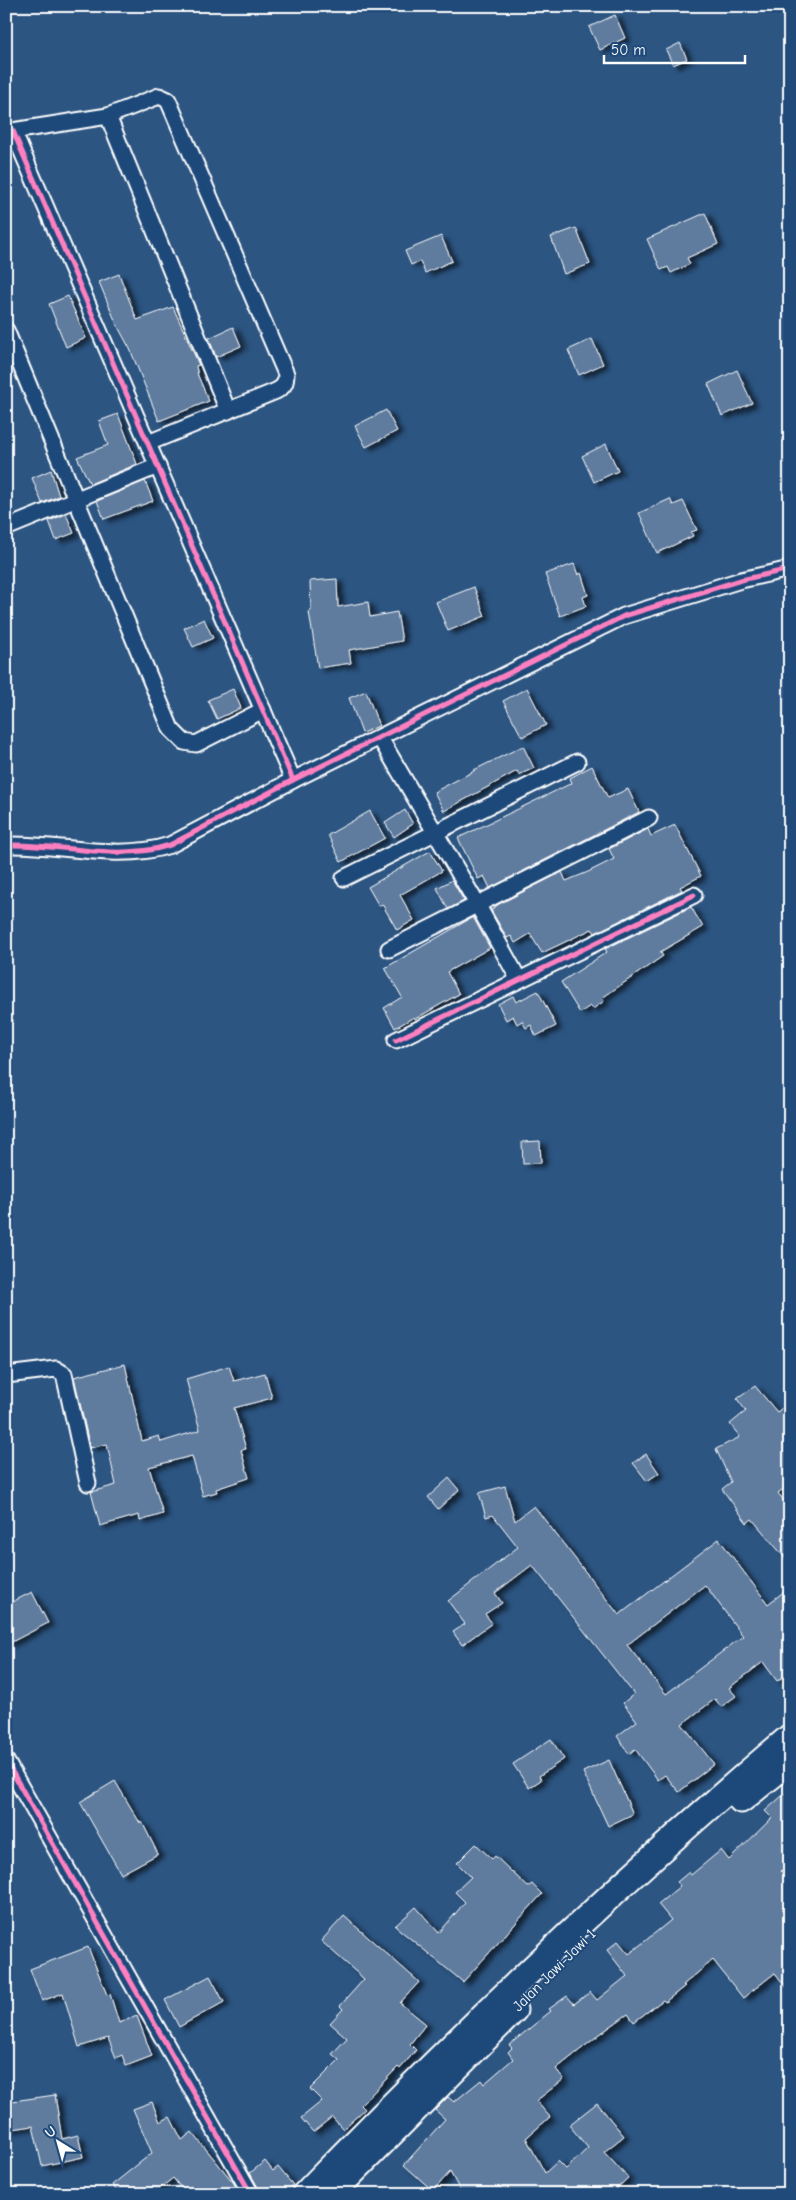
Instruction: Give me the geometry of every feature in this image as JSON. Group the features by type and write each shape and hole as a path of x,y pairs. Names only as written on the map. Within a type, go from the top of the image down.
{"highway":[{"path":"305,2194 401,2109 612,1892 790,1737"},
{"name":"Jalan Jawi-Jawi 1","path":"331,2194 401,2109 621,1902 666,1862 790,1761"}],"street":[{"path":"148,443 283,387 286,381 286,374 168,100 159,96 108,116 10,132 148,443 293,780"},
{"path":"108,116 228,411"},
{"path":"6,330 171,729 184,742 196,744 263,710"},
{"path":"6,528 158,466"},
{"path":"6,845 44,846 127,853 149,852 170,845 293,780 624,616 741,580 790,569"},
{"path":"380,738 519,980"},
{"path":"344,878 434,831 577,762"},
{"path":"389,949 649,818"},
{"path":"396,1040 694,895"},
{"path":"6,1375 56,1369 64,1374 88,1484"},
{"path":"6,1761 251,2194"}],"building":[{"path":"615,15 625,38 600,50 589,27"},
{"path":"680,43 687,59 673,65 666,50"},
{"path":"705,213 718,244 687,258 690,264 671,273 668,267 661,270 647,239"},
{"path":"576,228 590,264 564,274 551,237"},
{"path":"441,236 452,261 425,273 420,261 411,265 405,251"},
{"path":"119,274 137,320 173,307 199,365 196,366 198,376 209,401 159,421 130,349 117,325 99,282"},
{"path":"68,296 86,338 66,347 49,304"},
{"path":"233,327 241,346 216,357 209,338"},
{"path":"592,339 603,364 579,375 568,350"},
{"path":"737,370 752,403 722,416 708,384"},
{"path":"386,410 397,431 366,447 355,426"},
{"path":"118,414 137,464 90,484 77,457 108,445 99,421"},
{"path":"606,444 618,471 594,482 582,456"},
{"path":"51,470 59,496 42,503 32,478"},
{"path":"145,481 153,501 104,519 97,501"},
{"path":"670,499 673,505 683,501 697,530 691,532 693,536 657,553 639,513"},
{"path":"66,514 74,533 56,540 49,521"},
{"path":"574,564 578,575 581,573 588,595 583,597 586,606 560,616 545,574"},
{"path":"337,579 338,607 368,602 370,617 397,612 402,641 349,650 351,663 318,668 309,612 311,611 310,581"},
{"path":"474,587 485,616 448,631 436,602"},
{"path":"204,619 213,638 193,647 184,628"},
{"path":"527,688 546,725 522,737 503,701"},
{"path":"233,689 241,708 217,719 208,700"},
{"path":"366,691 379,726 362,733 349,698"},
{"path":"523,746 534,768 519,775 517,771 444,811 434,792"},
{"path":"592,766 608,798 628,789 639,812 490,888 484,876 478,879 458,838 572,783 570,778"},
{"path":"405,810 413,824 394,837 385,823"},
{"path":"370,811 385,838 341,862 328,835"},
{"path":"675,825 701,876 680,887 682,890 595,933 592,929 542,953 530,934 515,943 511,936 507,938 491,910 499,904 562,872 566,881 614,859 609,849 648,829 651,836"},
{"path":"430,851 442,871 400,895 414,920 397,930 382,904 379,906 368,887"},
{"path":"452,880 464,901 448,909 437,888"},
{"path":"691,907 703,927 660,952 663,956 602,998 604,1001 593,1009 590,1006 580,1013 561,982 607,952 605,949"},
{"path":"473,917 490,948 447,972 459,994 395,1028 384,1008 402,997 385,968"},
{"path":"538,991 556,1026 536,1036 531,1025 526,1028 522,1021 517,1024 513,1016 506,1020 498,1004 513,996 516,1002"},
{"path":"540,1141 541,1163 523,1164 522,1142"},
{"path":"125,1364 142,1441 159,1436 161,1442 200,1430 186,1379 229,1366 234,1381 265,1373 272,1398 234,1408 246,1449 241,1450 249,1478 216,1489 217,1492 203,1496 192,1456 149,1467 163,1514 140,1521 139,1515 100,1526 91,1492 116,1485 107,1444 90,1448 74,1377"},
{"path":"755,1386 777,1412 790,1402 790,1484 778,1493 790,1508 790,1564 752,1519 747,1523 722,1489 731,1482 716,1449 740,1437 730,1424 746,1411 737,1399"},
{"path":"646,1454 659,1473 647,1481 633,1463"},
{"path":"449,1478 459,1490 438,1509 428,1497"},
{"path":"505,1486 515,1521 534,1506 619,1615 719,1539 768,1604 790,1587 790,1672 777,1681 763,1662 729,1688 736,1696 721,1707 715,1699 682,1724 714,1764 679,1792 665,1775 658,1780 635,1749 629,1754 617,1736 637,1721 623,1703 634,1694 532,1565 495,1593 502,1603 485,1614 492,1623 462,1645 453,1632 465,1624 448,1601 518,1547 493,1515 486,1517 479,1493","holes":["705,1585 743,1636 666,1694 627,1645"]},
{"path":"32,1592 48,1623 6,1645 6,1605"},
{"path":"551,1739 564,1759 539,1776 541,1780 529,1788 513,1764"},
{"path":"609,1760 633,1814 608,1826 583,1772"},
{"path":"115,1781 140,1823 142,1822 158,1854 121,1874 80,1802"},
{"path":"790,1789 790,1863 781,1871 790,1881 790,1992 775,1973 743,1998 713,1960 665,2002 663,2000 634,2022 628,2014 556,2069 564,2079 536,2101 550,2117 526,2138 545,2173 558,2161 566,2169 588,2148 569,2125 597,2103 624,2136 604,2152 628,2178 611,2194 462,2194 450,2172 433,2191 404,2165 445,2119 435,2110 448,2097 454,2102 481,2080 484,2084 513,2059 508,2052 512,2048 509,2045 551,2011 549,2009 567,1996 574,2004 590,1992 597,2000 627,1976 607,1950 618,1941 629,1954 671,1920 658,1904 680,1886 677,1882 689,1872 691,1875 721,1850 729,1860 772,1818 765,1811"},
{"path":"476,1844 492,1859 495,1856 528,1887 532,1884 542,1894 463,1982 395,1926 416,1907 439,1933 465,1902 455,1892 471,1877 457,1863"},
{"path":"344,1916 419,1982 400,2003 426,2024 410,2044 416,2050 400,2069 398,2067 361,2105 365,2109 343,2129 332,2117 313,2132 301,2118 322,2101 310,2089 339,2060 332,2054 347,2038 330,2023 343,2009 340,2006 364,1979 321,1941"},
{"path":"88,1947 107,1995 110,1994 119,2023 137,2016 152,2056 126,2066 122,2055 116,2058 108,2038 79,2047 63,1993 42,2001 30,1969"},
{"path":"210,1976 224,2002 179,2027 165,2000"},
{"path":"55,2095 62,2139 78,2135 83,2157 42,2166 33,2126 6,2130 6,2102"},
{"path":"152,2102 160,2122 170,2117 182,2140 192,2132 233,2182 240,2194 186,2194 173,2178 153,2194 119,2194 112,2185 152,2153 133,2109"},
{"path":"265,2161 273,2171 278,2167 293,2185 283,2194 262,2194 250,2173"}],"cycle path":[{"path":"13,131 293,780"},
{"path":"6,845 109,852 150,850 170,845 293,780 624,616 741,580 790,569"},
{"path":"396,1040 694,895"},
{"path":"6,1761 251,2194"}]}
